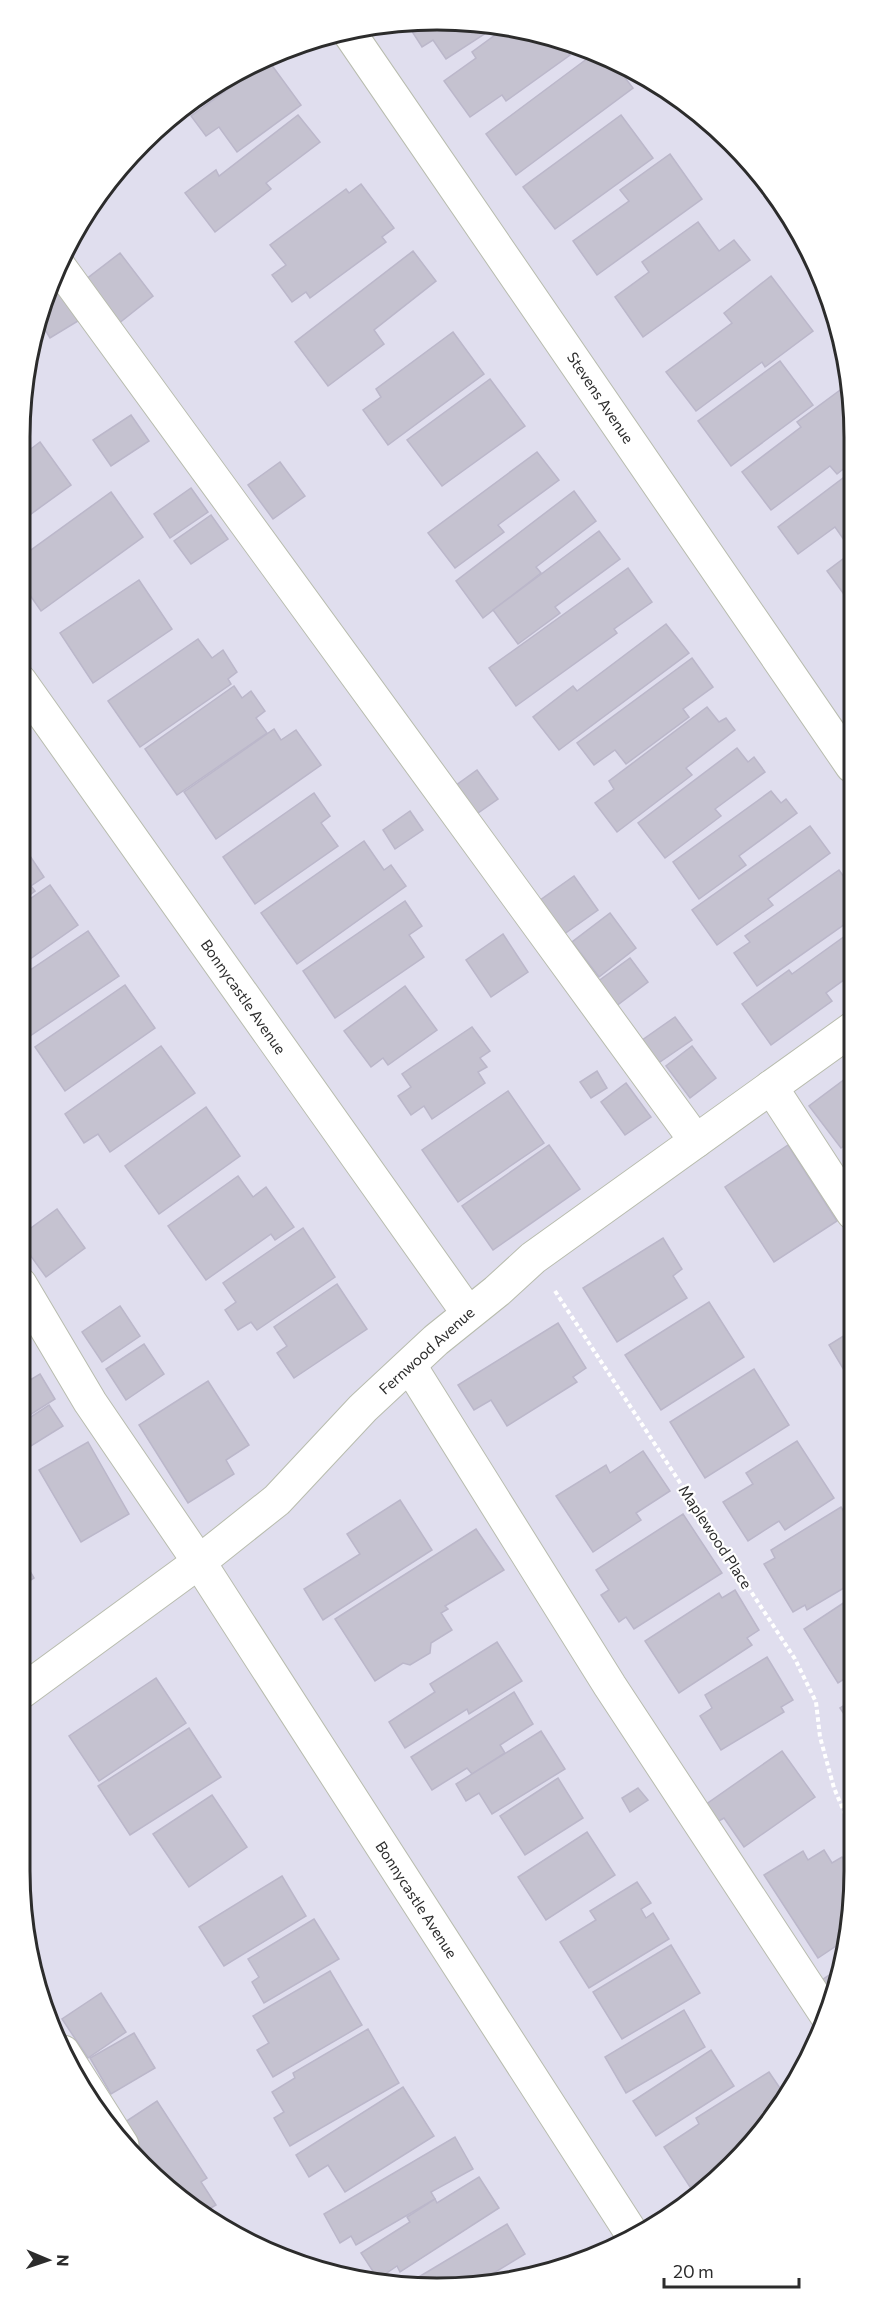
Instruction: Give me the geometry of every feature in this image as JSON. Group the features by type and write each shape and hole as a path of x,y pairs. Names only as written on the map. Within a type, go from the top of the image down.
{"street":[{"name":"Stevens Avenue","path":"354,39 844,754"},
{"path":"64,274 696,1142"},
{"name":"Bonnycastle Avenue","path":"30,695 468,1313"},
{"name":"Fernwood Avenue","path":"30,1687 199,1562 278,1500 363,1408 436,1340 497,1291 533,1258 844,1035"},
{"path":"771,1087 844,1199"},
{"name":"Bonnycastle Avenue","path":"30,1301 90,1402 199,1562 629,2229"},
{"path":"410,1366 610,1686 820,2007"}],"path":[{"name":"Maplewood Place","path":"533,1258 795,1659 816,1702 820,1737 834,1788 844,1812"}],"building":[{"path":"412,31 487,33 446,59 433,40 422,47"},
{"path":"496,34 542,44 568,52 570,55 506,101 502,95 470,117 444,81 476,58 472,52"},
{"path":"587,59 623,76 633,88 516,175 486,134"},
{"path":"272,65 301,105 237,152 219,127 206,136 191,116 232,86"},
{"path":"298,115 320,142 266,183 271,189 215,232 185,193 216,170 219,176"},
{"path":"621,115 653,158 555,229 523,187"},
{"path":"670,154 702,199 597,275 573,241 629,201 620,190"},
{"path":"361,184 394,228 382,237 386,242 310,298 306,292 292,302 272,275 286,265 270,245 346,189 349,193"},
{"path":"698,222 719,251 734,240 750,260 643,337 615,297 649,272 642,262"},
{"path":"413,251 436,281 374,330 384,344 328,386 295,342"},
{"path":"120,253 153,296 118,324 85,280"},
{"path":"771,276 813,331 765,367 762,362 696,411 666,372 732,323 724,313"},
{"path":"58,289 78,321 50,338 45,329"},
{"path":"453,332 484,374 388,445 363,410 381,397 376,389"},
{"path":"780,361 813,405 731,466 698,421"},
{"path":"490,379 525,426 442,486 407,440"},
{"path":"841,389 844,468 837,474 830,466 771,510 742,472 801,427 797,422"},
{"path":"131,415 149,441 111,466 93,440"},
{"path":"40,442 71,485 30,515 30,450"},
{"path":"537,452 559,480 498,525 504,532 455,568 428,533"},
{"path":"280,462 305,496 273,519 248,485"},
{"path":"844,477 844,540 835,527 798,554 778,527"},
{"path":"191,488 208,512 170,538 154,514"},
{"path":"574,491 596,521 536,567 541,573 483,618 456,581"},
{"path":"111,492 143,537 41,611 30,595 30,551"},
{"path":"211,515 228,539 191,564 174,541"},
{"path":"599,531 620,559 555,607 560,613 518,644 493,610"},
{"path":"844,558 844,594 827,571"},
{"path":"628,568 652,602 614,629 617,633 516,706 489,668"},
{"path":"139,580 172,629 93,683 60,633"},
{"path":"666,624 689,653 559,750 533,717 573,686 577,691"},
{"path":"198,639 212,658 223,650 237,672 228,679 231,684 140,747 108,701"},
{"path":"692,658 713,687 683,709 689,717 626,764 615,750 594,765 577,743"},
{"path":"234,686 242,698 251,691 265,711 256,718 267,733 177,795 145,749"},
{"path":"707,707 719,722 726,718 735,730 686,768 692,775 617,832 595,803 614,789 609,781"},
{"path":"274,729 281,740 296,730 321,765 216,839 184,792"},
{"path":"737,748 748,762 754,757 765,772 715,809 721,816 665,858 638,823"},
{"path":"477,770 498,799 468,820 448,791"},
{"path":"771,791 781,803 786,799 797,813 739,856 746,865 699,899 673,862"},
{"path":"314,793 330,816 321,823 338,846 255,904 223,857"},
{"path":"410,811 423,830 395,849 383,830"},
{"path":"810,826 830,853 768,899 773,905 717,945 692,910"},
{"path":"364,841 384,870 391,865 406,886 297,964 261,913"},
{"path":"30,856 44,877 31,886 35,891 30,895"},
{"path":"839,870 844,877 844,925 757,986 734,953 750,942 745,936"},
{"path":"574,876 598,910 560,937 536,903"},
{"path":"50,885 78,925 30,959 30,899"},
{"path":"405,901 422,926 409,935 424,957 335,1018 303,971"},
{"path":"610,913 636,948 599,977 572,942"},
{"path":"88,931 119,976 30,1036 30,970"},
{"path":"503,934 528,972 491,997 466,960"},
{"path":"844,937 844,980 826,993 832,1001 771,1045 742,1004 789,970 792,974"},
{"path":"630,958 648,982 611,1010 593,985"},
{"path":"125,985 155,1028 65,1091 35,1047"},
{"path":"405,986 437,1030 388,1065 383,1058 371,1067 344,1031"},
{"path":"675,1017 692,1040 654,1066 638,1043"},
{"path":"472,1027 490,1051 480,1058 487,1067 478,1072 485,1083 432,1119 424,1106 411,1115 398,1096 411,1087 402,1074"},
{"path":"161,1046 195,1093 110,1152 98,1134 84,1143 65,1114"},
{"path":"692,1046 716,1078 690,1098 666,1066"},
{"path":"597,1071 607,1088 591,1098 580,1082"},
{"path":"844,1080 844,1146 841,1148 809,1106"},
{"path":"626,1083 651,1117 625,1135 601,1102"},
{"path":"508,1091 544,1143 458,1202 422,1150"},
{"path":"206,1107 240,1156 159,1214 125,1166"},
{"path":"549,1145 580,1189 493,1250 462,1206"},
{"path":"788,1145 837,1221 774,1262 725,1187"},
{"path":"238,1176 253,1197 266,1187 294,1227 275,1240 271,1234 206,1280 168,1226"},
{"path":"57,1209 85,1248 46,1277 30,1255 30,1229"},
{"path":"303,1228 335,1277 257,1330 251,1322 238,1330 225,1310 236,1302 223,1283"},
{"path":"663,1238 682,1269 673,1276 687,1298 617,1342 583,1288"},
{"path":"337,1284 367,1329 294,1378 277,1353 287,1346 274,1327"},
{"path":"709,1302 744,1357 661,1410 625,1355"},
{"path":"120,1306 140,1336 102,1362 82,1332"},
{"path":"558,1323 586,1368 573,1377 577,1382 507,1426 491,1400 474,1410 458,1385"},
{"path":"844,1336 844,1370 829,1345"},
{"path":"144,1344 164,1374 126,1400 106,1369"},
{"path":"754,1369 789,1425 705,1478 670,1422"},
{"path":"40,1374 55,1399 30,1415 30,1380"},
{"path":"208,1381 249,1445 226,1460 234,1474 188,1503 139,1425"},
{"path":"49,1405 63,1426 30,1447 30,1417"},
{"path":"797,1441 834,1498 785,1530 779,1521 748,1541 723,1502 753,1484 746,1473"},
{"path":"88,1442 129,1514 81,1542 39,1470"},
{"path":"643,1451 670,1491 636,1513 641,1520 593,1552 556,1496 606,1465 610,1473"},
{"path":"400,1500 432,1550 323,1620 304,1589 360,1554 347,1534"},
{"path":"841,1507 844,1512 844,1588 807,1610 805,1605 793,1612 764,1564 775,1558 771,1550"},
{"path":"683,1514 722,1573 634,1629 626,1617 619,1622 601,1595 609,1590 596,1570"},
{"path":"476,1529 504,1570 445,1606 448,1609 441,1613 452,1630 431,1643 430,1653 410,1665 403,1663 375,1681 335,1619"},
{"path":"735,1590 759,1630 747,1638 752,1645 679,1693 645,1641 719,1593 722,1598"},
{"path":"844,1603 844,1679 838,1683 804,1629"},
{"path":"497,1642 522,1681 469,1714 467,1709 405,1748 389,1722 435,1692 430,1684"},
{"path":"767,1657 793,1700 781,1707 784,1712 721,1750 700,1716 712,1708 705,1695"},
{"path":"156,1678 186,1723 99,1781 69,1736"},
{"path":"514,1692 533,1724 500,1745 505,1753 472,1774 467,1768 432,1790 411,1757"},
{"path":"189,1728 221,1777 130,1835 98,1786"},
{"path":"541,1731 565,1769 492,1814 479,1793 466,1801 456,1784"},
{"path":"782,1751 815,1797 744,1847 724,1818 717,1822 705,1805"},
{"path":"558,1778 583,1818 525,1855 500,1816"},
{"path":"638,1788 648,1800 630,1812 622,1798"},
{"path":"212,1795 247,1847 189,1887 153,1834"},
{"path":"587,1832 615,1875 546,1920 518,1877"},
{"path":"824,1850 832,1863 842,1857 844,1860 841,1924 837,1945 818,1958 764,1875 803,1851 808,1860"},
{"path":"282,1876 306,1916 224,1966 199,1927"},
{"path":"637,1882 651,1903 641,1909 646,1918 653,1913 669,1939 589,1988 560,1942 596,1920 590,1911"},
{"path":"314,1919 339,1959 264,2003 252,1982 259,1977 248,1959"},
{"path":"671,1945 700,1993 622,2039 593,1992"},
{"path":"330,1971 362,2025 273,2077 257,2050 269,2043 253,2016"},
{"path":"830,1974 827,1987 822,1980"},
{"path":"101,1993 126,2032 88,2058 62,2019"},
{"path":"684,2010 705,2047 626,2093 605,2057"},
{"path":"368,2029 399,2083 290,2146 274,2118 284,2112 272,2092 295,2078 293,2073"},
{"path":"134,2033 155,2068 111,2094 90,2058"},
{"path":"711,2050 734,2086 656,2136 633,2101"},
{"path":"769,2072 780,2089 760,2119 725,2159 690,2187 664,2147 699,2124 696,2118"},
{"path":"403,2087 434,2136 345,2192 328,2165 309,2177 296,2155"},
{"path":"157,2101 207,2178 201,2182 216,2205 210,2208 189,2194 149,2159 120,2126"},
{"path":"455,2137 473,2169 431,2192 435,2199 356,2245 351,2236 340,2243 324,2214"},
{"path":"479,2177 499,2208 400,2272 397,2266 384,2275 374,2273 361,2253 410,2222 407,2217 435,2199 437,2203"},
{"path":"507,2224 525,2254 491,2275 418,2277"}]}
